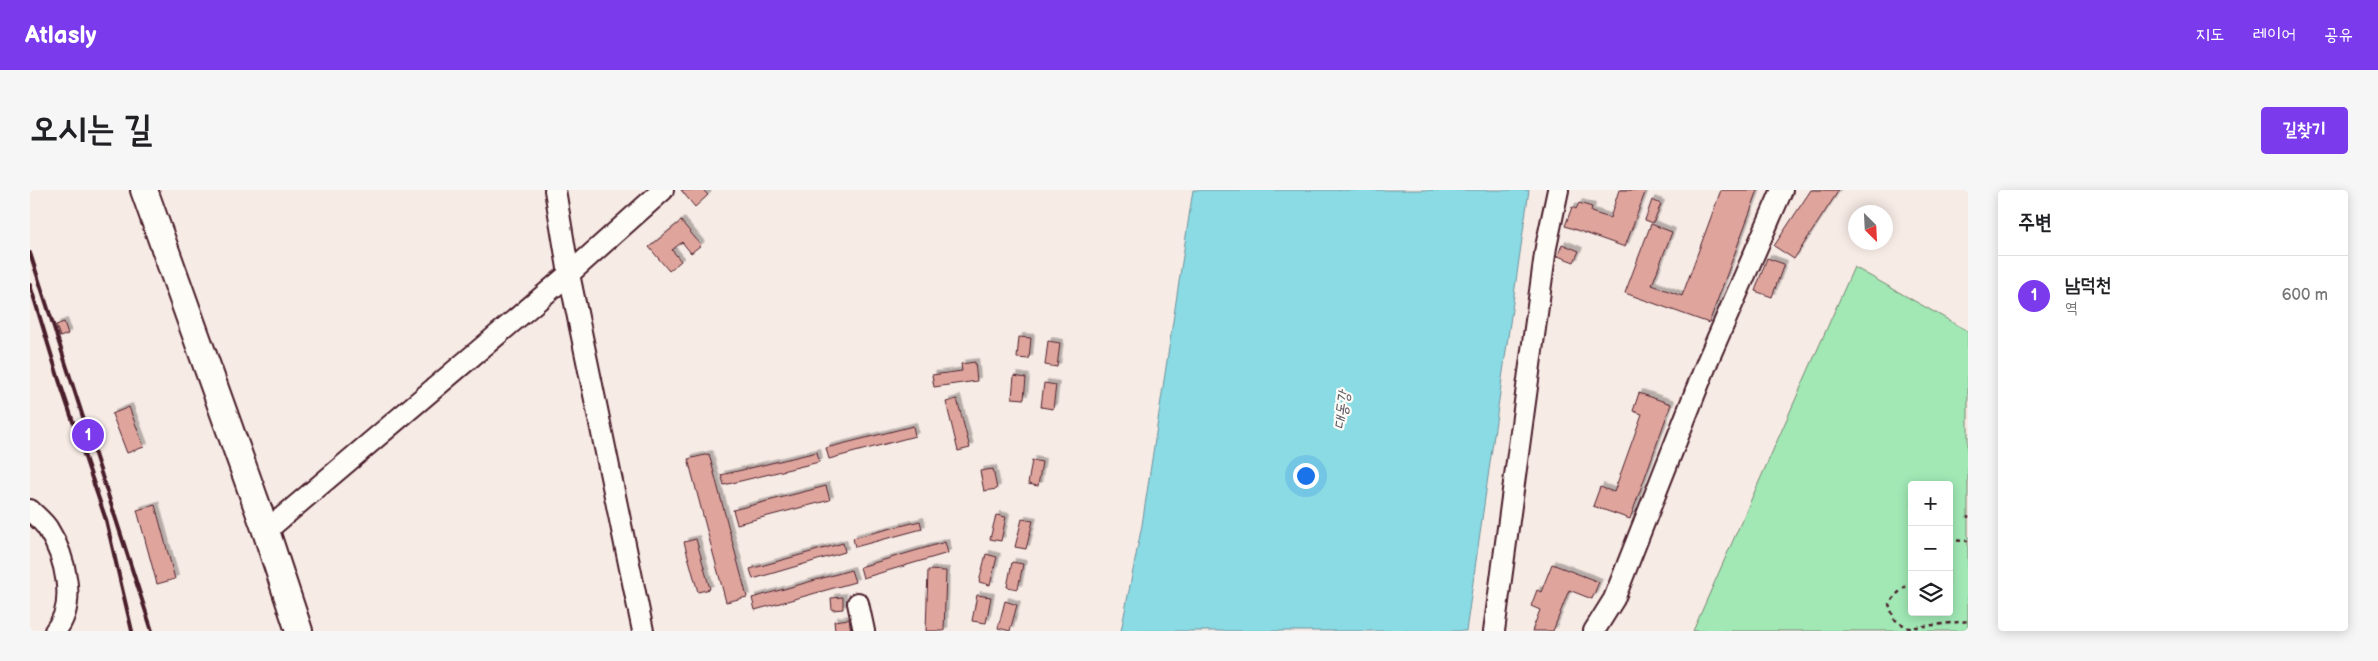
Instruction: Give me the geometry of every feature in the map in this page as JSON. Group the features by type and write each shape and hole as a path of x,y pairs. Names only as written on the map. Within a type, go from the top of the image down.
{"main road":[{"path":"144,190 266,531 299,631"}],"street":[{"path":"554,190 568,274 643,631"},
{"path":"266,531 568,274 663,190"},
{"path":"1494,631 1546,247 1558,190"},
{"path":"1594,631 1614,598 1708,360 1782,190"},
{"path":"30,510 48,528 62,557 66,579 66,601 63,622 55,631"},
{"path":"858,603 864,631"}],"path":[{"path":"1953,540 1968,542"},
{"path":"1908,584 1898,592 1889,604 1894,619 1908,628 1968,621"}],"green space":[{"path":"1854,267 1968,331 1968,631 1693,631"}],"water":[{"name":"대동강","path":"1193,190 1529,190 1466,631 1121,631 1142,525"}],"building":[{"path":"681,190 703,190 708,195 695,207"},
{"path":"1619,190 1646,190 1625,247 1565,226 1572,207 1576,209 1579,203 1592,207 1591,212 1610,218"},
{"path":"1721,190 1758,190 1709,323 1625,293 1651,224 1672,232 1652,285 1682,296"},
{"path":"1811,190 1839,190 1794,259 1774,246"},
{"path":"1652,200 1661,204 1653,223 1645,220"},
{"path":"681,221 701,245 691,253 682,242 672,250 681,261 669,271 649,247"},
{"path":"1562,244 1579,251 1574,262 1558,256"},
{"path":"1767,258 1784,264 1772,297 1755,291"},
{"path":"64,322 68,334 60,337 56,325"},
{"path":"1019,337 1031,338 1029,359 1017,358"},
{"path":"1048,341 1060,343 1057,367 1045,365"},
{"path":"975,362 977,381 934,387 932,375 962,371 961,364"},
{"path":"1014,376 1026,378 1024,399 1012,398"},
{"path":"1044,383 1056,385 1053,409 1041,407"},
{"path":"1639,393 1671,404 1630,519 1593,506 1600,487 1614,492 1642,414 1633,411"},
{"path":"957,399 970,448 958,451 946,402"},
{"path":"129,407 144,447 127,453 112,414"},
{"path":"913,426 915,436 829,459 826,448"},
{"path":"817,452 819,462 724,485 721,475"},
{"path":"709,454 747,597 726,602 688,459"},
{"path":"1032,460 1042,462 1038,486 1028,484"},
{"path":"993,469 997,489 984,491 980,471"},
{"path":"826,486 830,500 737,524 733,510"},
{"path":"155,505 175,579 157,584 137,510"},
{"path":"996,515 1006,517 1001,541 990,539"},
{"path":"1022,519 1033,521 1026,549 1015,547"},
{"path":"920,521 922,529 855,547 853,538"},
{"path":"696,539 710,589 698,592 684,542"},
{"path":"945,542 948,553 863,578 860,567"},
{"path":"843,543 845,552 753,579 750,569"},
{"path":"986,554 997,557 990,585 979,582"},
{"path":"1012,562 1023,564 1018,589 1007,587"},
{"path":"1552,564 1599,582 1592,599 1569,590 1553,631 1532,631 1540,610 1531,606 1537,590 1541,592"},
{"path":"851,570 855,582 755,610 752,598"},
{"path":"928,570 946,571 944,631 926,631"},
{"path":"977,595 991,597 986,623 972,621"},
{"path":"843,597 843,609 832,610 831,598"},
{"path":"1005,601 1017,605 1010,631 998,628"},
{"path":"849,619 851,631 835,631 834,621"}],"railway":[{"path":"30,253 152,631"},
{"path":"30,285 59,380 106,520 132,631"}],"place":[{"name":"남덕천","path":"88,435"}]}
